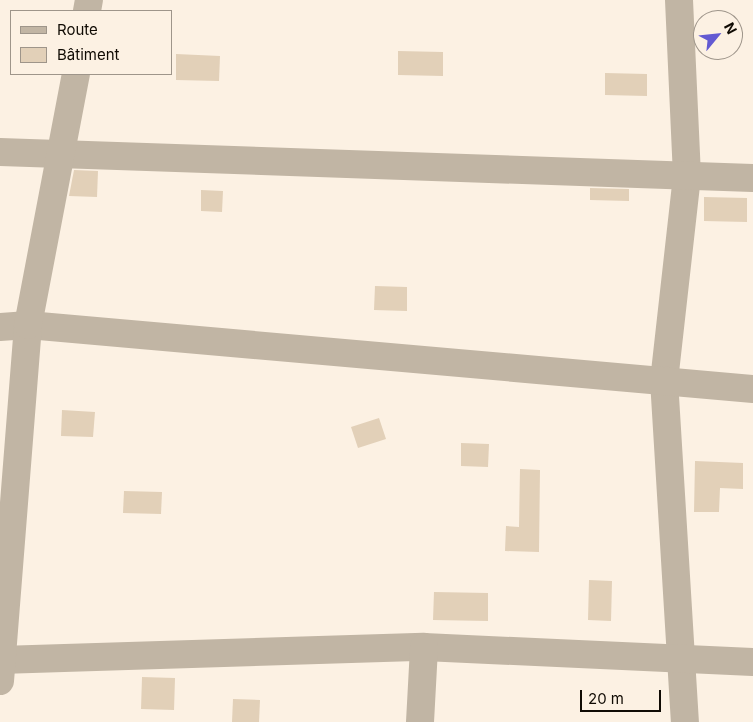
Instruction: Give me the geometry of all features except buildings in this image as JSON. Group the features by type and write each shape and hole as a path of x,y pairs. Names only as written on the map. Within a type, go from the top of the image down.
{"street":[{"path":"679,0 687,176 664,380 684,722"},
{"path":"76,75 28,326 1,667 424,646 753,662"},
{"path":"0,152 753,178"},
{"path":"0,327 28,326 753,389"},
{"path":"420,722 424,646"}]}
